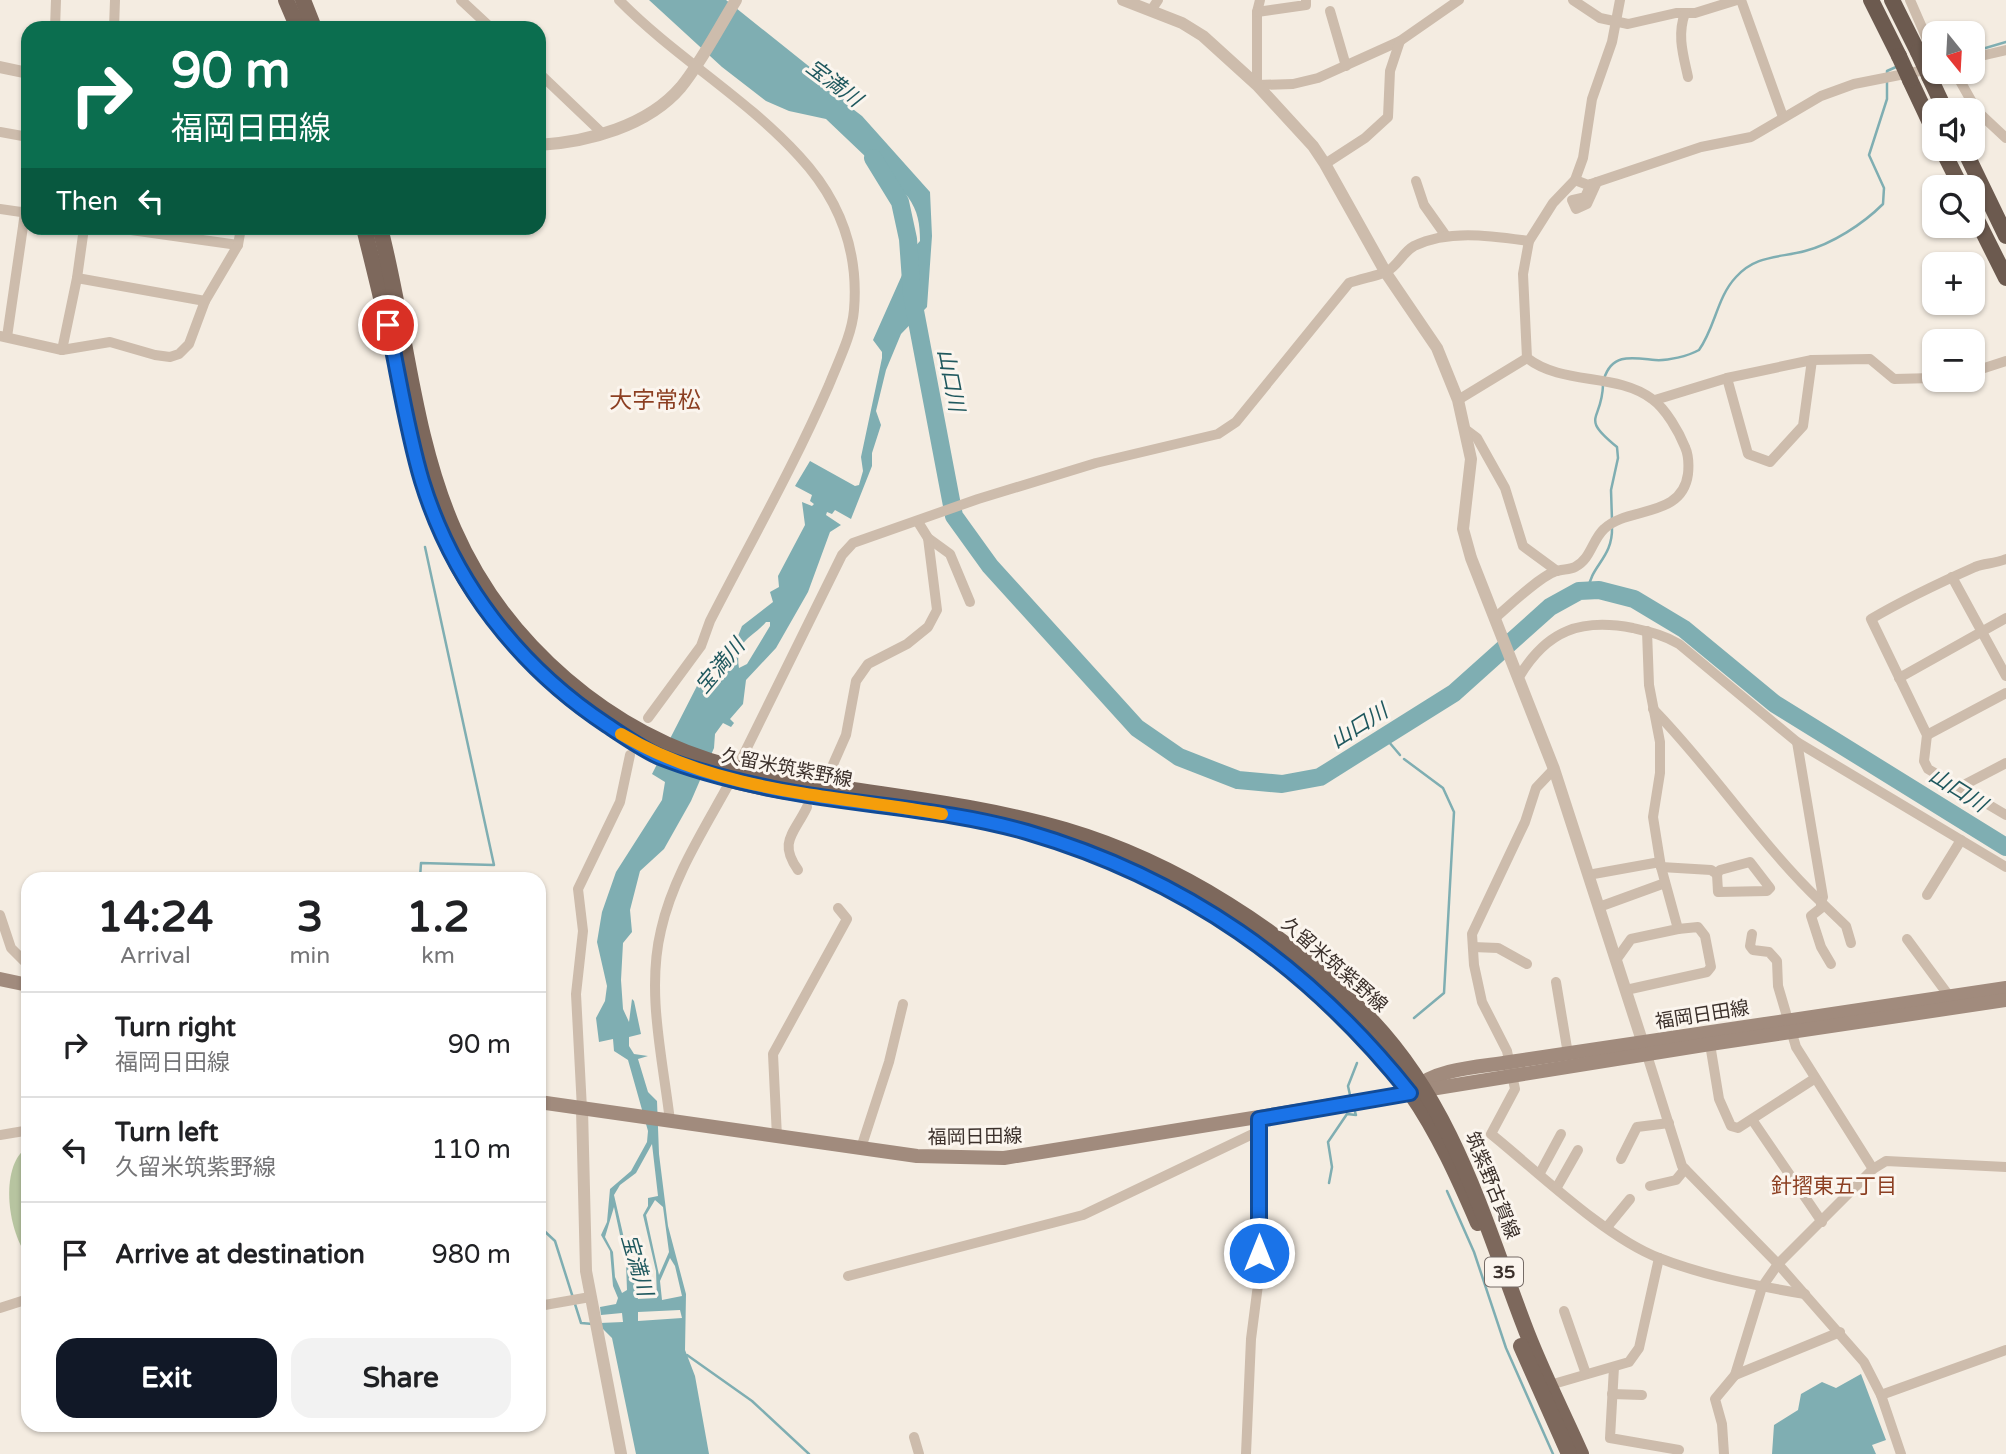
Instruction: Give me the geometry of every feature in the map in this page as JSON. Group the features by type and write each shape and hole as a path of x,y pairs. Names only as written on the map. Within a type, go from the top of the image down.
{"highway":[{"path":"1871,0 1922,106"},
{"path":"1892,0 1922,47"},
{"path":"1970,161 2006,236"},
{"path":"1985,236 2006,278"}],"main road":[{"path":"286,0 295,21"},
{"path":"303,0 311,21"},
{"name":"久留米筑紫野線","path":"366,235 422,481 441,532 467,582 499,628 551,683 596,717 666,752 730,773 1023,831 1150,879 1241,930 1307,981 1419,1088"},
{"name":"久留米筑紫野線","path":"382,235 435,474 453,528 478,577 509,621 562,676 666,752"},
{"path":"0,979 21,984"},
{"name":"福岡日田線","path":"546,1103 917,1156 1004,1158 1259,1125 1419,1088 1441,1074 1512,1068 1645,1049 1952,1002 2006,988"},
{"name":"福岡日田線","path":"1952,1002 2006,1000"},
{"name":"福岡日田線","path":"1512,1068 1568,1054 1710,1044 1791,1026"},
{"name":"筑紫野古賀線","path":"1419,1088 1462,1157 1527,1333 1581,1454"},
{"name":"筑紫野古賀線","path":"1419,1088 1444,1153 1478,1222 1522,1350 1569,1454"}],"street":[{"path":"56,21 57,0"},
{"path":"114,0 114,21"},
{"path":"461,0 484,21"},
{"path":"619,0 698,62 771,127 802,159 846,226 855,275 854,313 838,362 810,428 710,621 701,646 648,718"},
{"path":"546,145 562,144 603,134 657,108 680,89 736,0"},
{"path":"1123,0 1155,5 1203,36 1257,85 1313,146 1386,273 1437,348 1458,400 1471,459 1463,529 1554,769 1685,1169 1779,1264 1864,1362 1881,1395 1901,1454"},
{"path":"1257,85 1257,12 1260,0"},
{"path":"1257,12 1306,5 1306,0"},
{"path":"1257,85 1293,84 1318,78 1400,41 1459,0"},
{"path":"1573,0 1600,18 1628,24 1695,13 1739,0 1783,117"},
{"path":"1497,622 1515,600 1557,571 1575,567 1589,554 1604,528 1676,499 1686,485 1689,464 1686,450 1679,433 1655,400 1631,386 1560,373 1536,365 1527,358 1523,274 1529,241 1553,203 1575,180 1584,158 1592,99 1620,0"},
{"path":"1910,0 1922,40"},
{"path":"1330,11 1346,66"},
{"path":"1685,13 1680,27 1680,40 1688,77"},
{"path":"1325,164 1366,138 1388,117 1390,71 1400,41"},
{"path":"1985,55 2006,50"},
{"path":"0,67 21,72"},
{"path":"1575,180 1594,183 1701,147 1751,137 1821,96 1854,83 1922,73"},
{"path":"546,80 603,134"},
{"path":"1962,84 1977,111 2006,138"},
{"path":"0,132 21,136"},
{"path":"1416,181 1428,212 1446,236"},
{"path":"0,209 21,211"},
{"path":"22,235 4,337 62,350 110,342 170,357 179,354 188,344 205,301 238,245 240,235"},
{"path":"62,350 83,235"},
{"path":"196,235 238,245"},
{"path":"667,1121 656,1000 656,962 661,929 678,880 730,773 842,555 853,543 978,499 1097,463 1217,434 1236,422 1349,283 1372,274 1386,273 1413,247 1446,236 1490,235 1529,241"},
{"path":"77,278 205,301"},
{"path":"1458,400 1527,358"},
{"path":"1655,400 1727,378 1812,360 1870,359 1894,379 1922,378"},
{"path":"1727,378 1748,454 1770,462 1803,426 1812,360"},
{"path":"1985,368 2006,361"},
{"path":"1465,429 1477,438 1505,488 1523,546 1557,571"},
{"path":"831,769 846,735 856,681 868,664 907,644 928,627 937,610 928,538 920,521"},
{"path":"928,538 950,554 970,602"},
{"path":"2006,559 1924,589 1871,619 1927,735 1924,761 1928,769 1962,786 2006,815"},
{"path":"1952,577 2006,676"},
{"path":"1899,678 2006,618"},
{"path":"1518,674 1564,630 1598,623 1663,634 1679,644 1797,742 2006,867"},
{"path":"1647,631 1653,709 1660,742 1660,772 1653,817 1660,864 1678,929"},
{"path":"1927,735 2006,693"},
{"path":"1653,709 1711,773 1794,876 1846,926 1851,943"},
{"path":"1797,742 1823,897 1821,908 1811,916 1821,947 1830,964"},
{"path":"621,1454 586,1271 586,1109 576,994 583,931 578,888 620,802 629,755"},
{"path":"1962,786 2006,763"},
{"path":"1554,769 1536,788 1525,822 1472,934 1482,1002 1512,1068 1515,1089 1491,1134 1607,1227 1659,1258 1762,1287 1805,1294"},
{"path":"798,870 789,857 786,846 807,807"},
{"path":"1927,895 1961,840"},
{"path":"1750,862 1770,888 1767,891 1718,892 1717,874 1720,870 1750,862"},
{"path":"1588,875 1660,864 1711,870 1717,874"},
{"path":"1599,907 1665,883"},
{"path":"777,1137 773,1055 847,919 838,908"},
{"path":"0,915 11,948 21,958"},
{"path":"1616,960 1631,939 1698,927 1705,936 1711,967 1707,972 1626,990"},
{"path":"1752,934 1752,950 1769,952 1777,961 1778,986 1796,1047 1873,1169"},
{"path":"1907,939 1952,1002"},
{"path":"1473,947 1498,948 1527,964"},
{"path":"1556,982 1568,1054"},
{"path":"861,1148 889,1062 903,1004"},
{"path":"1710,1044 1718,1099 1731,1126 1738,1128 1753,1121 1814,1079"},
{"path":"1753,1121 1822,1222"},
{"path":"1621,1159 1637,1127 1669,1123"},
{"path":"848,1276 1083,1215 1223,1146 1259,1125"},
{"path":"1246,1454 1251,1339 1259,1277 1259,1125"},
{"path":"0,1135 21,1132"},
{"path":"1539,1173 1561,1134"},
{"path":"1558,1187 1578,1150"},
{"path":"1724,1454 1722,1424 1715,1399 1735,1375 1762,1287 1779,1264 1873,1169 1886,1161 2006,1167"},
{"path":"1650,1186 1676,1180 1685,1169"},
{"path":"1607,1227 1630,1199"},
{"path":"1550,1385 1629,1362 1639,1348 1659,1258"},
{"path":"546,1305 590,1297"},
{"path":"0,1308 21,1302"},
{"path":"1564,1311 1587,1374"},
{"path":"1735,1375 1840,1332"},
{"path":"1881,1395 2006,1350"},
{"path":"1614,1367 1610,1438 1679,1451"},
{"path":"1612,1394 1642,1395"},
{"path":"915,1437 919,1454"}],"green space":[{"path":"21,1153 21,1245 15,1230 9,1198 13,1167"}],"water":[{"name":"宝満川","path":"649,0 726,0 826,80 838,77 845,103 862,116 930,192 932,236 927,307 901,334 886,370 876,411 881,425 872,453 872,466 851,519 835,510 832,514 827,512 826,515 841,525 830,532 808,592 776,648 746,680 743,704 730,719 734,723 731,727 723,723 715,734 714,748 691,801 664,849 640,871 630,910 632,932 623,943 623,1009 629,1022 632,999 634,1001 641,1034 629,1037 629,1046 634,1054 648,1056 638,1059 648,1092 657,1101 659,1154 668,1226 686,1294 685,1350 695,1376 709,1454 636,1454 612,1338 600,1326 600,1323 623,1322 622,1313 601,1315 600,1307 616,1304 618,1298 613,1286 610,1251 601,1235 607,1222 610,1189 631,1171 647,1142 648,1131 628,1060 614,1051 613,1039 599,1042 596,1018 605,1001 607,986 597,942 602,912 616,872 662,800 665,782 652,774 699,682 714,683 722,676 742,626 773,602 770,592 779,587 778,576 805,525 802,502 812,506 814,504 810,501 812,495 795,486 810,461 855,486 859,485 863,471 861,457 882,358 882,352 873,340 902,275 903,260 920,241 918,218 908,197 826,119 789,111 766,101 722,67","holes":["770,622 747,664 739,668 739,651 742,645","652,1144 658,1196 648,1198 648,1206 643,1215 656,1271 657,1298 638,1299 614,1195 620,1185 636,1173","655,1200 663,1207 669,1252 659,1275 646,1215","614,1207 626,1263 627,1290 622,1293 615,1277 613,1252 605,1237","670,1258 675,1266 682,1296 662,1300 660,1281","680,1310 682,1318 638,1321 638,1312"]},
{"path":"1861,1374 1886,1440 1872,1445 1876,1454 1772,1454 1774,1425 1798,1410 1801,1394 1822,1382 1836,1388"}],"waterway":[{"path":"1985,48 2006,42"},
{"path":"1887,75 1887,71 1896,67"},
{"path":"1604,379 1612,364 1618,361 1632,358 1666,360 1699,350 1724,294 1744,270 1768,258 1826,244 1857,226 1883,204 1884,188 1869,155 1887,99 1887,82"},
{"name":"山口川","path":"873,158 900,202 908,239 912,295 954,516 990,566 1137,728 1179,757 1238,780 1282,784 1320,777 1454,693 1550,607 1579,591 1599,590 1634,599 1684,629 1775,704 2006,847"},
{"path":"1603,385 1595,418 1605,437 1617,447 1618,458 1611,490 1612,520"},
{"path":"1588,590 1593,574 1606,554 1612,527"},
{"path":"420,872 421,863 494,865 425,547"},
{"path":"1383,735 1400,755"},
{"path":"1404,759 1443,788 1454,812 1444,993 1414,1018"},
{"path":"1350,1095 1348,1086 1357,1063"},
{"path":"1329,1183 1332,1167 1328,1142 1347,1114 1356,1115 1353,1105"},
{"path":"1447,1191 1474,1252 1506,1348 1553,1454"},
{"path":"546,1233 555,1241 581,1323 593,1324"},
{"path":"687,1355 752,1401 809,1454"}],"slow traffic":[{"path":"621,734 663,758 731,780 778,790 942,814"}],"district":[{"name":"大字常松","path":"655,400"},
{"name":"針摺東五丁目","path":"1834,1186"}],"route":[{"path":"388,325 422,481 441,532 467,582 499,628 530,664 584,710 656,755 731,780 778,790 962,818 1023,831 1065,844 1150,879 1241,930 1307,981 1353,1026 1410,1093 1259,1119 1259,1253"}]}
